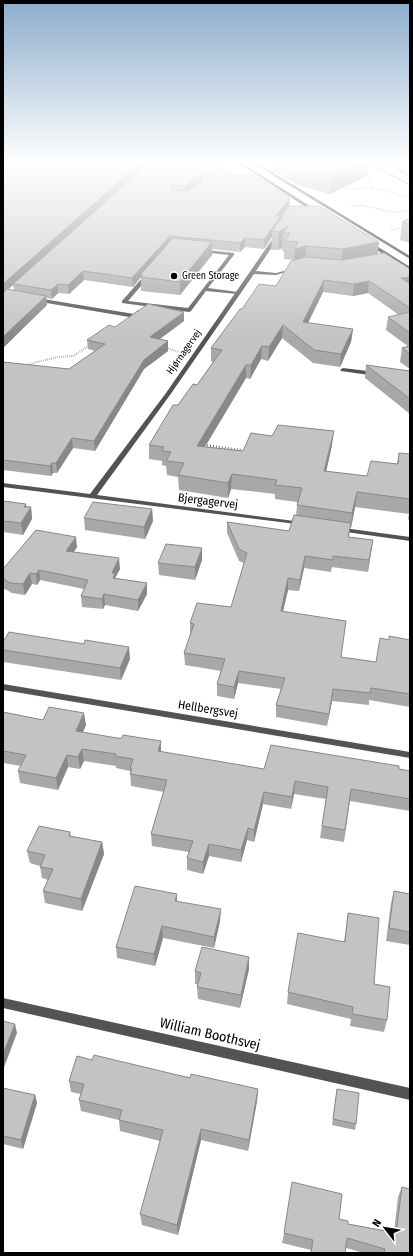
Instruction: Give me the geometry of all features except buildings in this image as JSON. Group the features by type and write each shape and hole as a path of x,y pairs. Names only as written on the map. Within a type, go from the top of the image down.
{"main road":[{"path":"348,221 410,258"},
{"path":"362,239 410,269"}],"street":[{"name":"Hjørnagervej","path":"92,497 194,356 282,229"},
{"path":"172,246 232,254 205,289 189,310 124,302 172,246"},
{"path":"388,262 396,260"},
{"path":"252,272 276,274 298,268"},
{"path":"205,289 238,293"},
{"path":"29,299 135,316 142,309 150,310"},
{"path":"343,370 380,374"},
{"name":"Bjergagervej","path":"3,485 308,525"},
{"path":"331,528 410,539"},
{"name":"Hellbergsvej","path":"3,687 410,755"},
{"name":"William Boothsvej","path":"3,1003 410,1094"}],"path":[{"path":"401,228 410,229"},
{"path":"20,366 58,357 72,356 91,345"},
{"path":"165,348 194,356"},
{"path":"204,445 241,450"}],"place":[{"name":"Green Storage","path":"174,276"}]}
